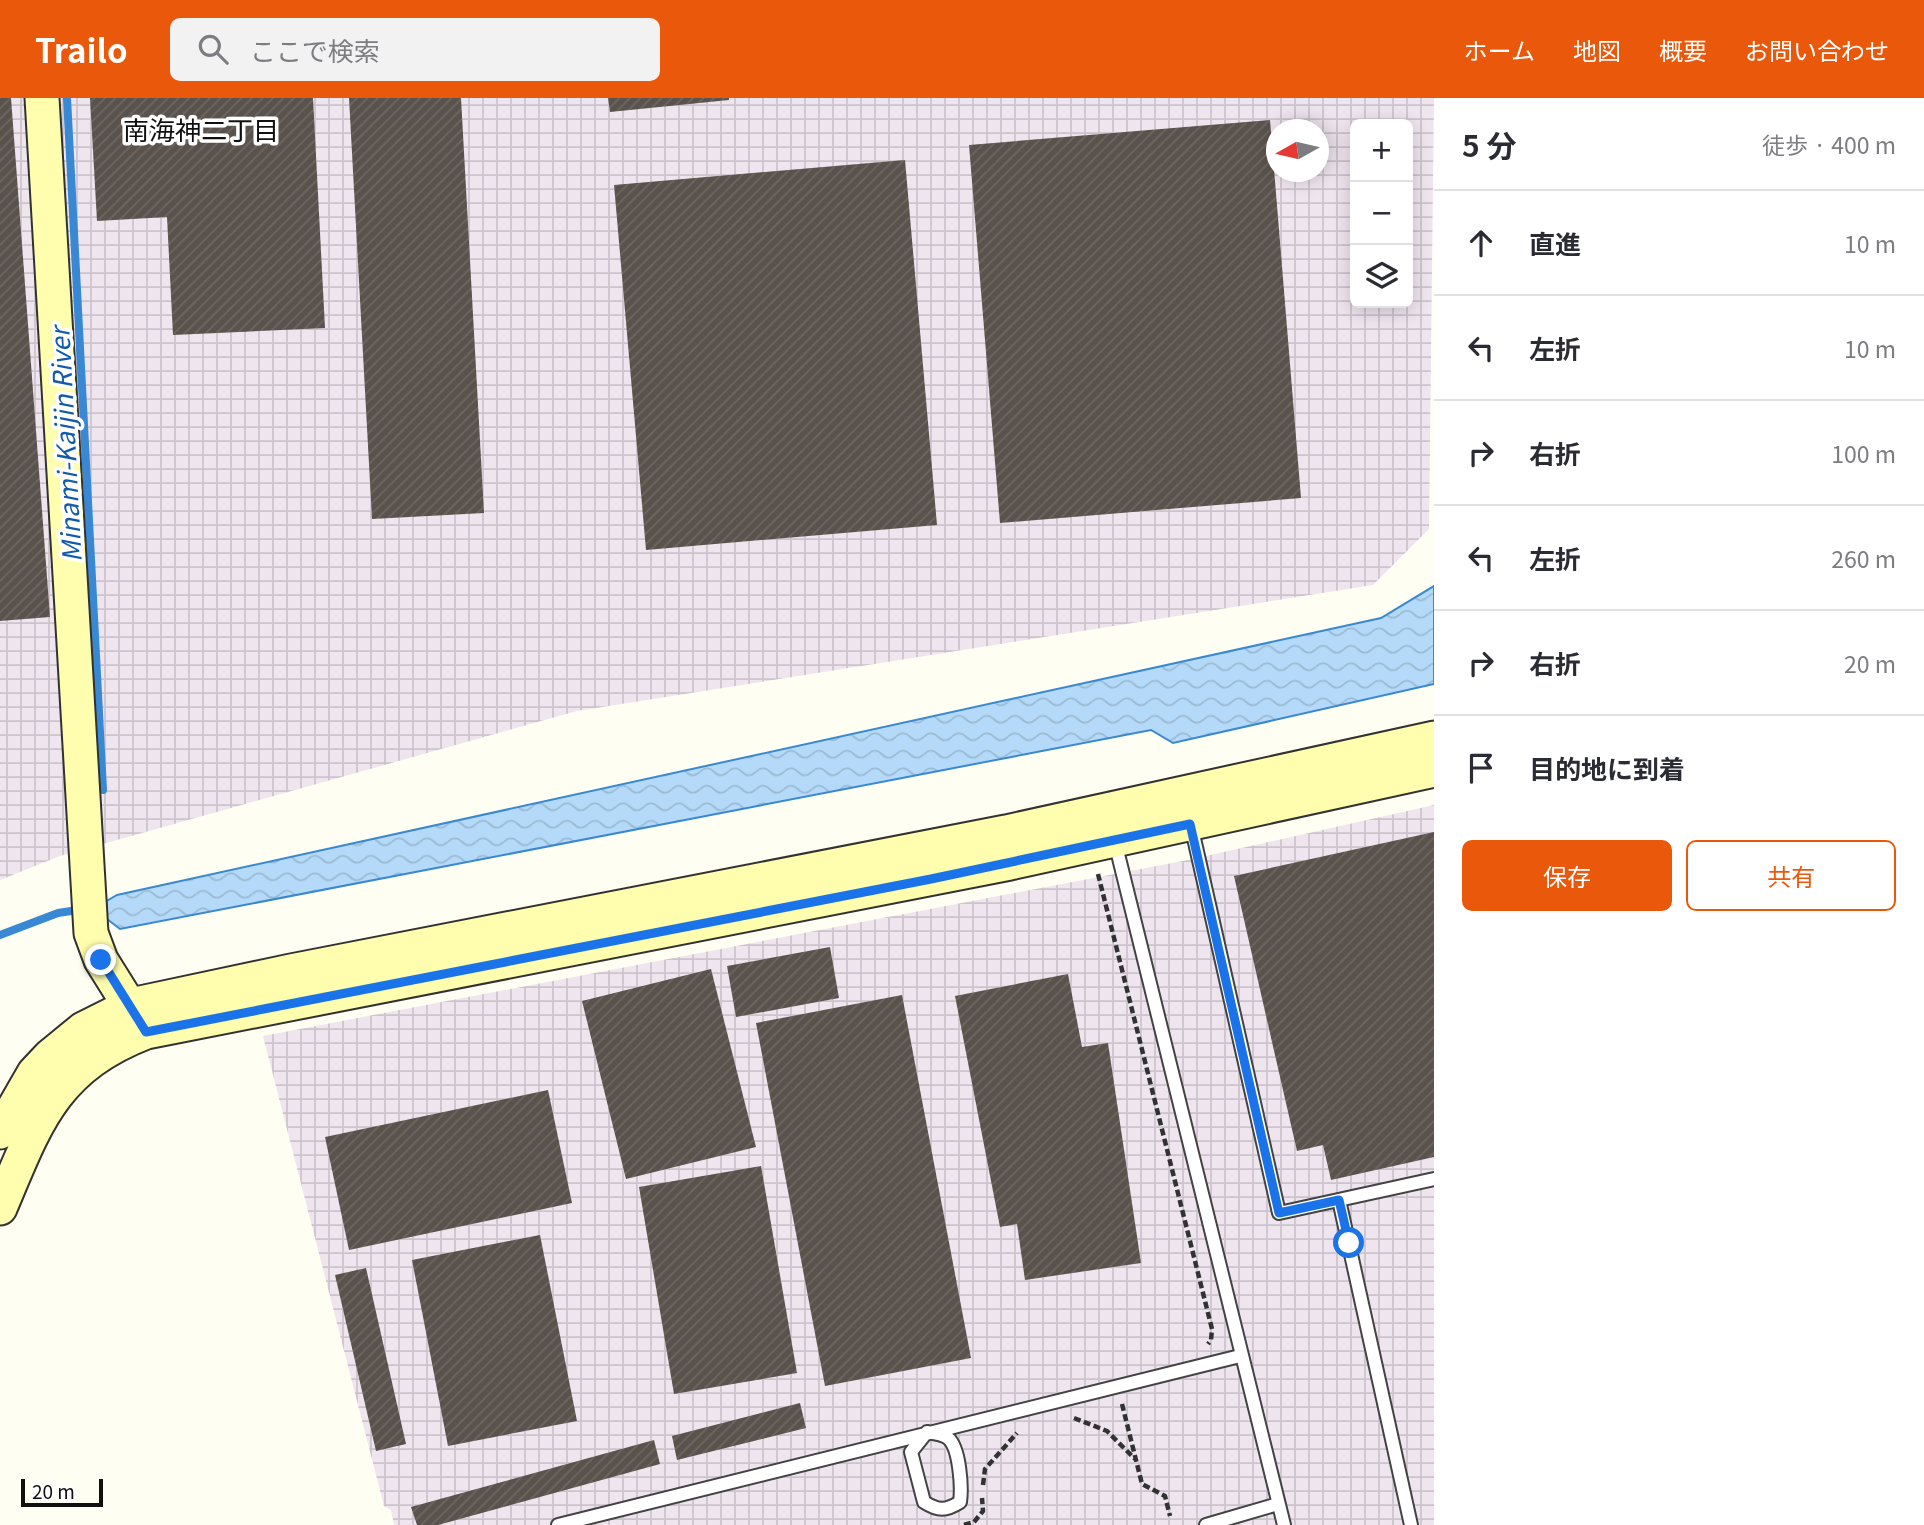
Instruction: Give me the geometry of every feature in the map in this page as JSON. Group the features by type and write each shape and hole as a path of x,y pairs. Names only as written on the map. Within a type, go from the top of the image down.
{"street":[{"path":"42,98 91,933 101,960 138,1019"},
{"path":"1187,809 1434,737"},
{"path":"0,1132 34,1073 83,1029 138,1019 209,987 1111,825 1187,809 1434,770"},
{"path":"0,1208 39,1117 84,1065 110,1048 138,1019"}],"lane":[{"path":"1187,809 1279,1213 1434,1179"},
{"path":"1111,825 1240,1356 1284,1525"},
{"path":"1339,1200 1411,1525"},
{"path":"558,1525 1240,1356"},
{"path":"927,1432 946,1436 953,1443 962,1486 960,1502 949,1509 936,1510 924,1502 918,1483 911,1452 927,1432"},
{"path":"1206,1525 1278,1504"}],"path":[{"path":"1092,868 1102,884 1212,1329 1211,1340 1205,1347"},
{"path":"1121,1399 1142,1484 1165,1496 1170,1516"},
{"path":"1063,1416 1107,1430 1135,1459"},
{"path":"964,1525 974,1522 984,1511 985,1469 1020,1431"}],"shaded area":[{"path":"0,98 1434,98 1429,529 1373,585 577,711 60,856 0,880"},
{"path":"1434,805 1434,1525 394,1525 391,1510 384,1506 263,1036 1188,860"}],"water":[{"path":"1434,586 1434,684 1173,743 1151,730 120,929 107,919 105,902 117,895 1381,618"}],"building":[{"path":"0,98 11,98 50,617 0,621"},
{"path":"90,98 313,98 325,328 173,335 167,217 97,221"},
{"path":"349,98 461,98 484,513 372,519"},
{"path":"608,98 729,98 729,100 610,112"},
{"path":"1266,120 1266,182 1275,182 1301,498 1000,523 969,145"},
{"path":"905,160 937,525 646,550 614,185"},
{"path":"1434,832 1434,1157 1331,1180 1323,1145 1297,1151 1234,876"},
{"path":"830,947 839,998 736,1017 727,966"},
{"path":"711,969 756,1147 626,1179 582,1001"},
{"path":"1068,974 1082,1047 1108,1043 1141,1263 1025,1280 1017,1224 1000,1227 955,996"},
{"path":"902,995 971,1358 825,1386 756,1023"},
{"path":"548,1090 572,1203 349,1250 325,1137"},
{"path":"761,1166 797,1373 674,1394 639,1187"},
{"path":"540,1235 577,1421 448,1446 412,1260"},
{"path":"366,1268 406,1444 376,1451 335,1275"},
{"path":"800,1403 806,1428 677,1460 672,1436"},
{"path":"654,1440 660,1464 438,1525 417,1525 411,1507"}],"waterway":[{"name":"Minami-Kaijin River","path":"67,98 103,790"},
{"path":"0,935 58,913 84,909"}],"district":[{"name":"南海神二丁目","path":"201,128"}],"route":[{"path":"101,960 146,1032 931,879 1190,824 1279,1213 1339,1200 1349,1243"}]}
